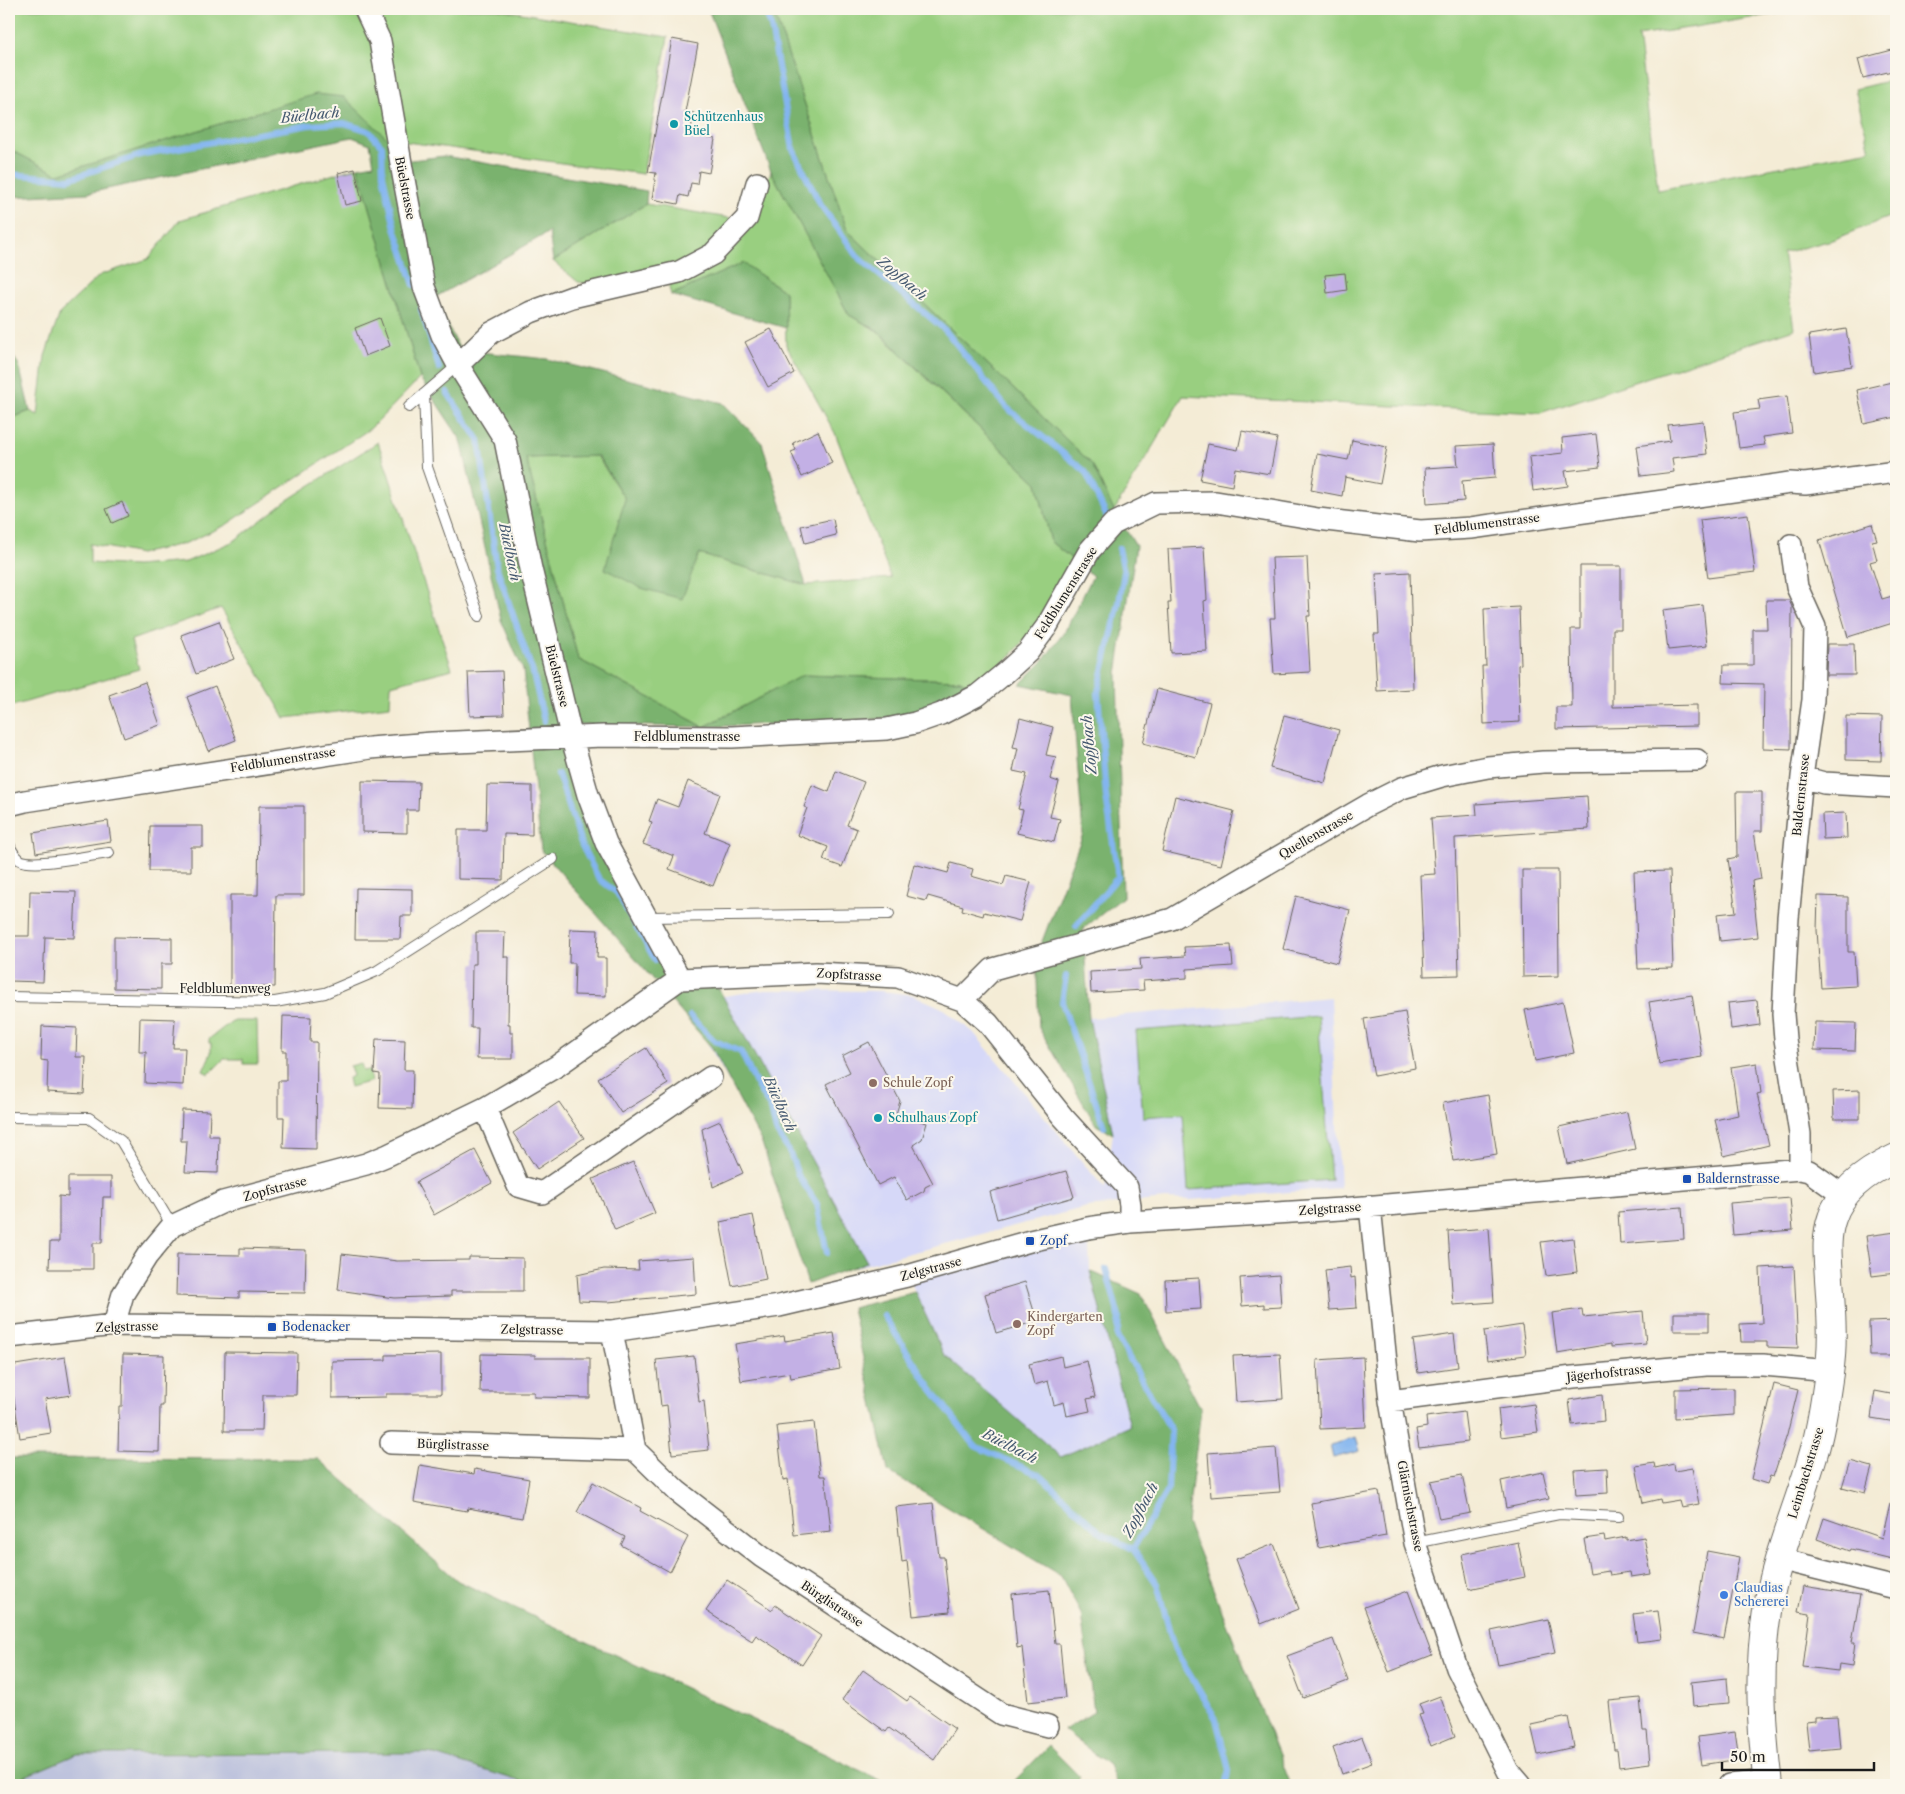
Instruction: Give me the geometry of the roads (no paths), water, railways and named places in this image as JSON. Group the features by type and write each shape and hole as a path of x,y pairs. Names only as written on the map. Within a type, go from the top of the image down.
{"street":[{"name":"Büelstrasse","path":"365,9 380,41 424,287 442,335 458,365 505,440 531,569 572,739 588,795 606,843 680,979"},
{"path":"458,365 490,333 531,312 572,297 679,272 713,254 747,218 757,183"},
{"path":"1889,473 1896,455"},
{"name":"Feldblumenstrasse","path":"9,805 156,780 370,748 432,743 572,739 603,736 732,737 887,729 915,723 941,714 978,695 1028,652 1046,626 1090,550 1113,524 1156,503 1216,502 1318,519 1420,531 1471,528 1790,483 1805,484 1889,473"},
{"name":"Baldernstrasse","path":"1791,544 1797,587 1815,627 1813,700 1802,777 1788,918 1783,1014 1786,1048 1800,1134 1800,1169"},
{"name":"Quellenstrasse","path":"962,1000 993,968 1172,919 1361,809 1402,788 1442,776 1488,767 1543,762 1697,760"},
{"path":"1802,777 1824,783 1896,787"},
{"name":"Zopfstrasse","path":"114,1325 123,1294 146,1256 172,1226 223,1202 366,1164 485,1108 557,1066 680,979 816,973 898,977 962,1000 988,1023 1063,1117 1127,1187 1130,1222"},
{"path":"485,1108 518,1186 542,1192 711,1077"},
{"name":"Leimbachstrasse","path":"1767,1783 1760,1701 1767,1611 1779,1559 1815,1450 1830,1370 1831,1315 1827,1256 1831,1219 1844,1196 1866,1174 1896,1158"},
{"path":"1800,1169 1809,1171 1844,1196"},
{"name":"Zelgstrasse","path":"9,1338 114,1325 612,1331 779,1306 908,1276 1030,1241 1088,1228 1130,1222 1370,1206 1800,1169"},
{"name":"Glärnischstrasse","path":"1370,1206 1390,1401 1415,1543 1457,1668 1508,1771 1520,1785"},
{"path":"612,1331 635,1450"},
{"name":"Jägerhofstrasse","path":"1390,1401 1573,1376 1706,1365 1763,1365 1830,1370"},
{"name":"Bürglistrasse","path":"390,1443 635,1450 677,1491 778,1568 1002,1714 1048,1726"},
{"path":"1779,1559 1896,1588"},
{"path":"1729,1785 1767,1783"}],"lane":[{"path":"409,407 458,365"},
{"path":"424,394 427,466 479,616"},
{"path":"9,844 12,852 20,860 33,863 109,853"},
{"name":"Feldblumenweg","path":"9,997 275,1002 325,993 377,971 553,859"},
{"path":"646,917 889,914"},
{"path":"9,1117 89,1118 121,1141 172,1226"},
{"path":"1415,1543 1559,1514 1618,1517"}],"water":[{"path":"1356,1438 1360,1451 1333,1458 1330,1445"}],"waterway":[{"name":"Zopfbach","path":"765,9 771,27 793,149 820,204 859,258 945,330 1006,407 1085,471 1107,517"},
{"name":"Büelbach","path":"9,174 69,179 144,154 309,125 344,123 369,131 382,146 383,175 395,228 414,285"},
{"name":"Büelbach","path":"421,309 439,368"},
{"name":"Büelbach","path":"447,392 479,440 497,568 533,673 544,721"},
{"name":"Zopfbach","path":"1076,926 1118,877 1106,796 1098,692 1119,603 1124,572 1119,548"},
{"name":"Büelbach","path":"558,774 582,846 599,879 617,893 655,960"},
{"name":"Zopfbach","path":"1066,976 1062,1002 1104,1127"},
{"name":"Büelbach","path":"690,1016 715,1041 741,1052 758,1088 771,1109 776,1131 790,1153 798,1175 817,1204 827,1253"},
{"name":"Zopfbach","path":"1106,1269 1119,1317 1117,1337 1171,1430 1168,1489 1133,1549 1157,1584 1174,1648 1216,1719 1229,1770 1225,1785"},
{"name":"Büelbach","path":"884,1316 930,1387 975,1446 1040,1475 1101,1533 1133,1549"}],"place":[{"name":"Schützenhaus Büel","path":"674,124"},
{"name":"Schule Zopf","path":"873,1083"},
{"name":"Schulhaus Zopf","path":"878,1118"},
{"name":"Baldernstrasse","path":"1687,1179"},
{"name":"Zopf","path":"1030,1241"},
{"name":"Kindergarten Zopf","path":"1017,1324"},
{"name":"Bodenacker","path":"272,1327"},
{"name":"Claudias Schererei","path":"1724,1595"}]}
